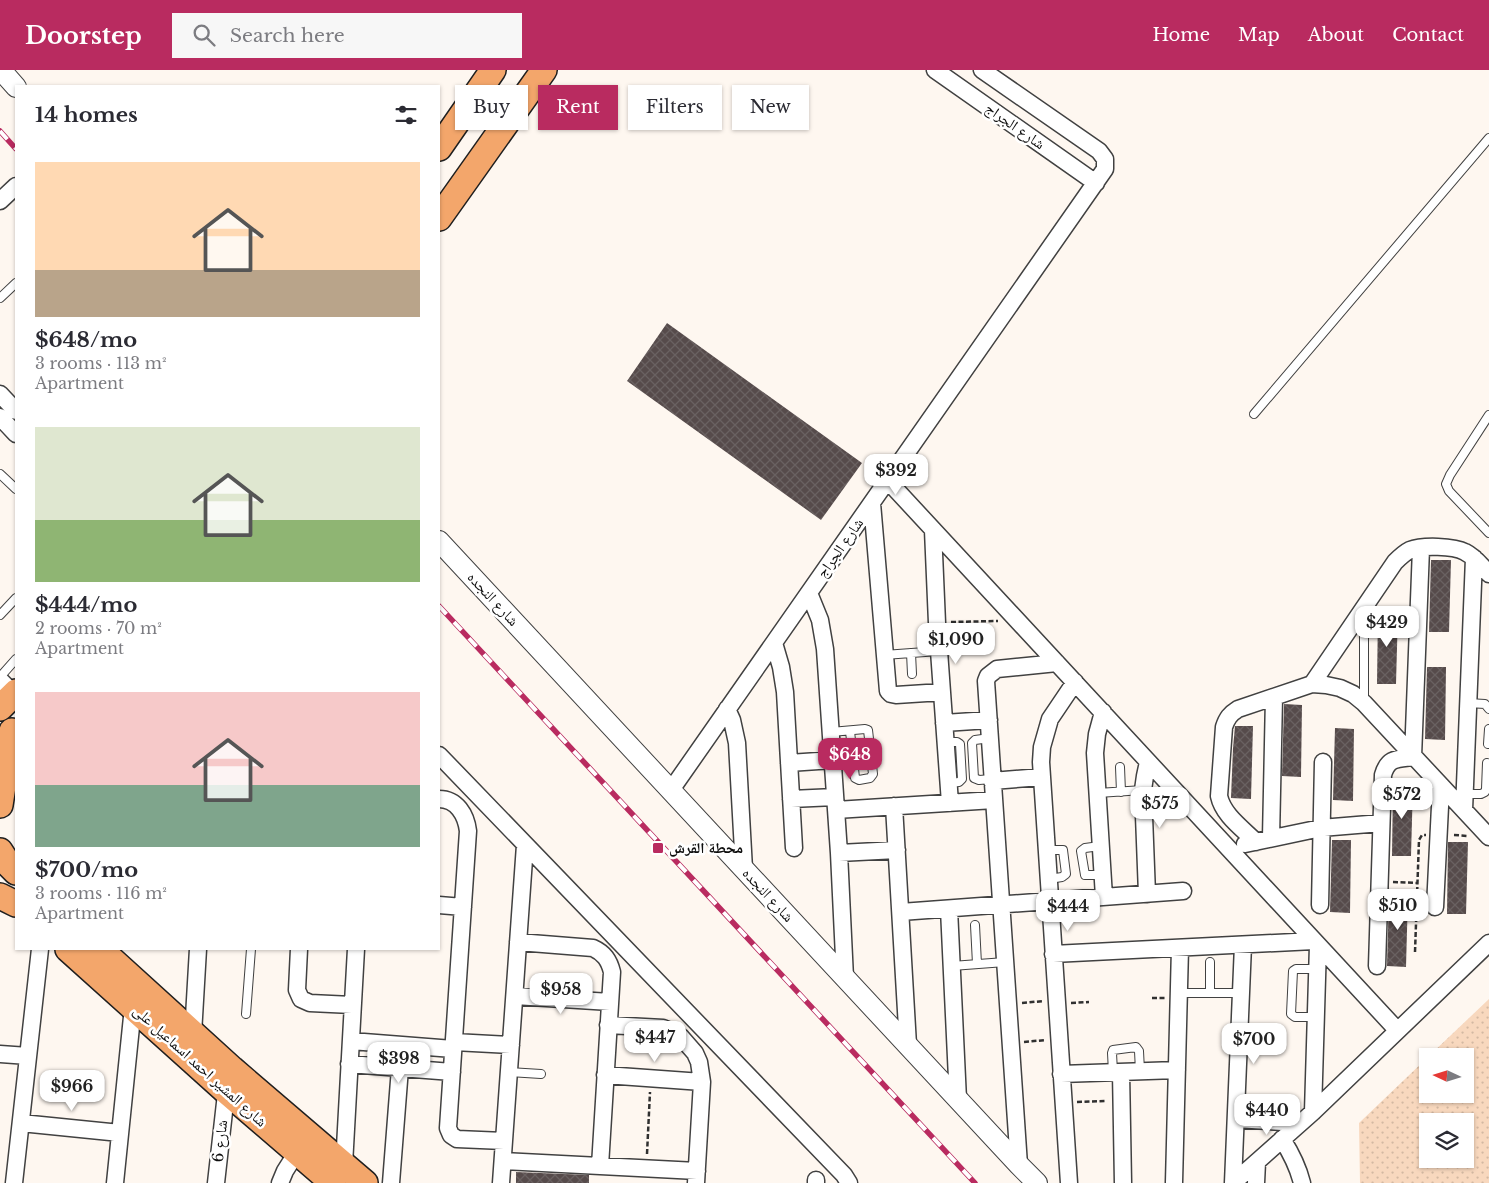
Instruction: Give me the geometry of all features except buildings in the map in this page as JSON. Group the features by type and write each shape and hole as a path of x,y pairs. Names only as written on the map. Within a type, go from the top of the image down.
{"main road":[{"path":"440,147 493,70"},
{"path":"440,217 544,70"},
{"path":"0,805 9,736"},
{"path":"0,851 15,871"},
{"path":"0,896 15,904"},
{"name":"شارع المشير احمد اسماعيل على","path":"69,950 133,1007 229,1080 338,1174"},
{"name":"شارع المشير احمد اسماعيل على","path":"101,950 193,1034 229,1080 297,1152 338,1174 365,1183"}],"street":[{"path":"1,70 15,85"},
{"name":"شارع الجراج","path":"935,70 1096,183"},
{"name":"شارع الجراج","path":"671,790 1105,169 1105,159 1102,155 982,70"},
{"path":"0,201 15,187"},
{"path":"0,394 8,422"},
{"path":"888,481 1397,1030"},
{"path":"872,503 888,691 896,695 942,692"},
{"path":"933,530 937,623 950,803"},
{"name":"شارع النجده","path":"440,542 1037,1183"},
{"path":"1413,757 1421,548"},
{"path":"1312,684 1395,562 1406,552 1421,548 1455,549 1465,552 1474,558 1489,574"},
{"path":"1464,802 1474,558"},
{"path":"808,593 815,606 824,634 839,853 845,978"},
{"path":"774,643 783,679 794,848"},
{"path":"1019,1165 986,682 996,669 1057,663"},
{"path":"1069,1183 1041,777 1042,747 1045,733 1050,719 1074,682"},
{"path":"1264,840 1229,816 1221,803 1219,796 1226,720 1231,713 1238,709 1312,684 1340,688 1353,694 1364,703 1441,786 1464,802 1489,837"},
{"path":"1264,840 1274,697"},
{"path":"727,709 737,743 744,869"},
{"path":"1103,712 1097,734 1095,753 1104,897"},
{"path":"944,723 988,720"},
{"path":"440,756 844,1175 849,1183"},
{"path":"1377,966 1383,775 1388,763 1394,760 1413,757"},
{"path":"789,763 833,760"},
{"path":"1147,894 1143,790 1148,762"},
{"path":"1320,905 1323,762"},
{"path":"992,780 1041,777"},
{"path":"1435,907 1441,786"},
{"path":"440,799 452,802 459,807 464,814 468,831 448,1128 451,1135 461,1140 504,1141"},
{"path":"791,799 836,804 894,806 994,800"},
{"path":"894,806 908,1045"},
{"path":"1229,849 1321,828 1381,823"},
{"path":"501,1183 525,845"},
{"path":"839,853 897,850"},
{"path":"901,912 1183,891"},
{"path":"440,905 463,907"},
{"path":"949,909 958,1100"},
{"path":"518,942 585,946 600,951 610,964 612,972 600,1166"},
{"path":"1054,954 1316,943"},
{"path":"1313,1112 1316,943"},
{"path":"1233,1183 1313,1112 1489,943"},
{"path":"1233,1183 1243,945"},
{"path":"1163,1183 1175,1183 1180,948"},
{"path":"14,1183 40,950"},
{"path":"193,1034 198,950"},
{"path":"299,950 297,990 301,999 310,1003 352,1005"},
{"path":"338,1174 351,1041 356,950"},
{"path":"515,996 610,1002"},
{"path":"116,1183 133,1007"},
{"path":"503,1161 600,1166 643,1173 697,1177 702,1082 699,1062 695,1053 689,1044 673,1032 663,1028 608,1025"},
{"path":"351,1041 454,1046 511,1045"},
{"path":"0,1054 28,1056"},
{"path":"349,1064 452,1072"},
{"path":"391,1183 400,1068"},
{"path":"1061,1074 1177,1070"},
{"path":"1117,1072 1122,1100 1123,1183"},
{"path":"605,1075 702,1082"},
{"name":"شارع 6","path":"216,1183 229,1080"},
{"path":"1236,1119 1300,1123"},
{"path":"21,1123 120,1133"},
{"path":"1282,1139 1300,1172 1302,1183"},
{"path":"280,1183 297,1152"},
{"path":"1256,1183 1257,1162"}],"lane":[{"path":"1254,414 1489,138"},
{"path":"0,298 15,284"},
{"path":"1489,415 1446,484 1449,491 1489,533"},
{"path":"0,474 15,488"},
{"path":"0,615 15,599"},
{"path":"1364,636 1364,703"},
{"path":"884,655 939,651"},
{"path":"910,653 912,674"},
{"path":"8,691 15,663"},
{"path":"1468,703 1485,704 1489,709"},
{"path":"831,732 865,729 869,731 873,774 870,778 859,780 855,778 850,731"},
{"path":"1488,744 1489,729"},
{"path":"1464,802 1485,792 1488,763"},
{"path":"1120,767 1121,792"},
{"path":"1097,793 1143,790"},
{"path":"975,925 977,964"},
{"path":"246,1014 251,950"},
{"path":"952,966 1005,962"},
{"path":"1210,962 1210,993"},
{"path":"1315,1017 1291,1014 1292,971 1296,969 1316,969"},
{"path":"1179,993 1241,993"},
{"path":"1117,1072 1112,1053 1113,1050 1136,1047 1139,1051 1140,1071"},
{"path":"509,1072 541,1074"}],"path":[{"path":"937,623 1018,621"},
{"path":"1379,881 1418,883"},
{"path":"1008,1004 1056,1000"},
{"path":"1010,1043 1059,1039"},
{"path":"643,1173 651,1078"},
{"path":"1063,1103 1122,1100"}],"sand":[{"path":"1489,999 1489,1183 1360,1183 1359,1123 1419,1066 1419,1103 1474,1103 1474,1048 1437,1048"}],"railway":[{"path":"0,131 15,148"},
{"path":"440,607 975,1183"}],"place":[{"name":"محطة القرش","path":"658,848"}]}
